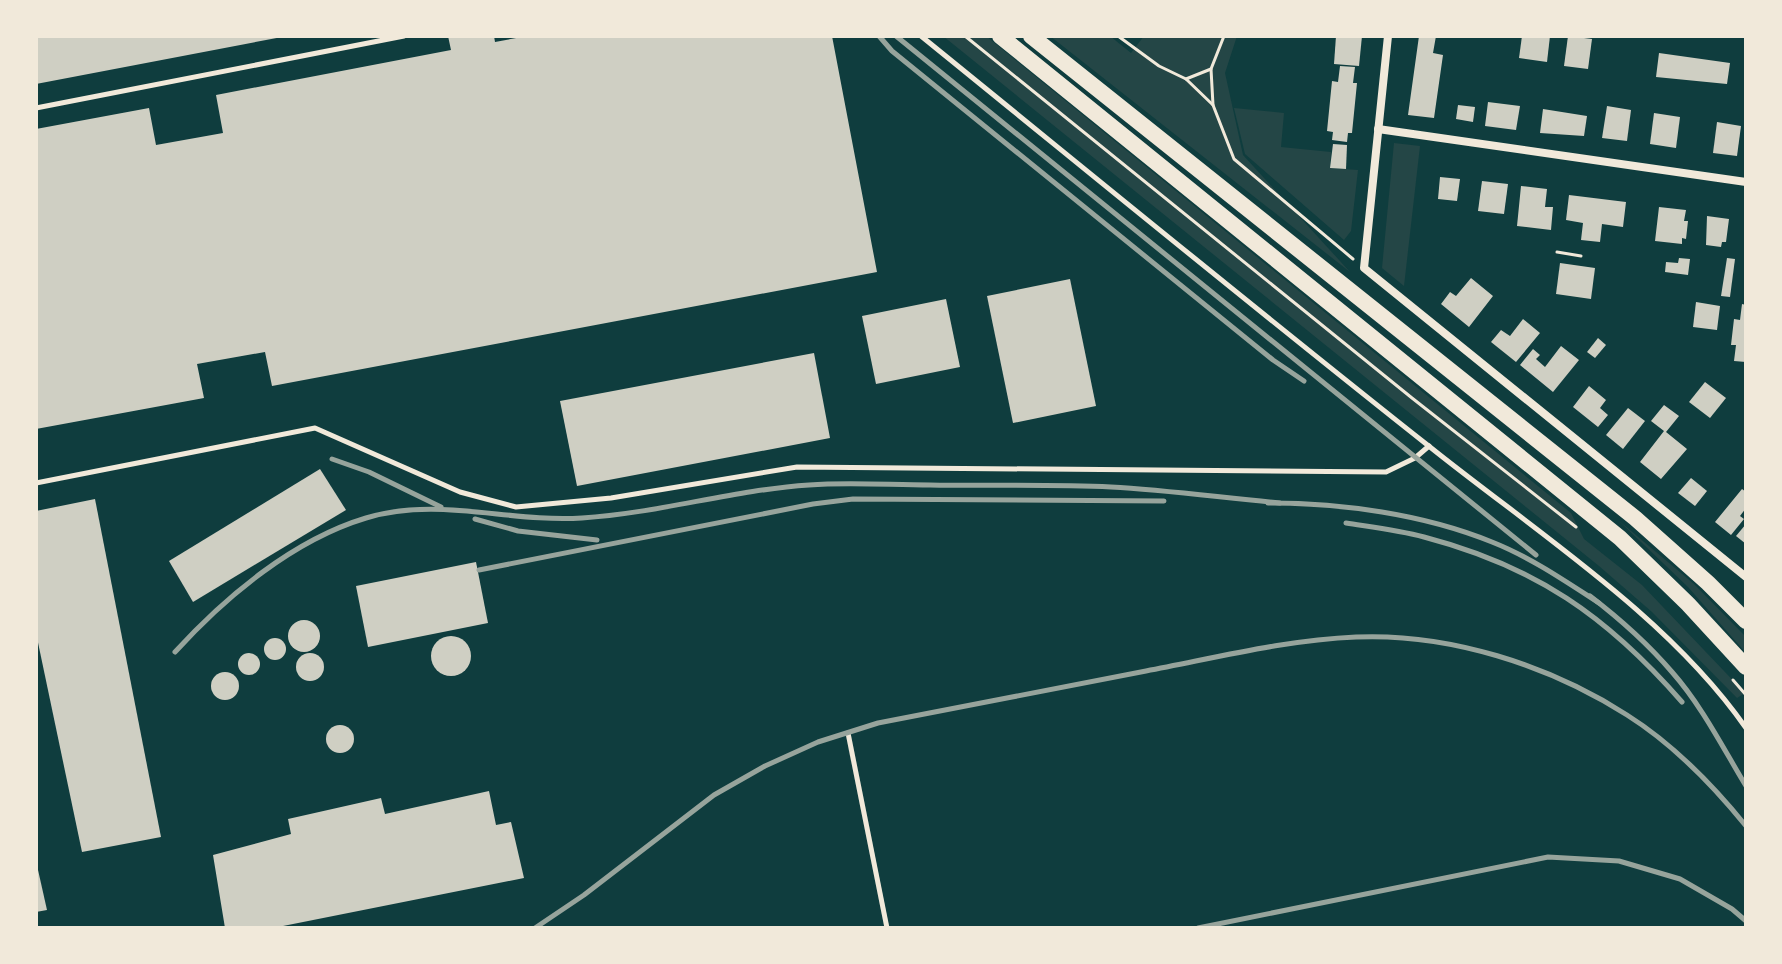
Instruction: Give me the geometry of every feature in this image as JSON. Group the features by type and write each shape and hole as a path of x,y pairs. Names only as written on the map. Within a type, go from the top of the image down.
{"main road":[{"path":"1000,36 1620,538 1688,604 1746,667"},
{"path":"1031,36 1635,518 1746,621"}],"street":[{"path":"1388,36 1364,268 1746,577"},
{"path":"1378,129 1746,182"}],"lane":[{"path":"36,108 404,36"},
{"path":"921,36 1429,446 1652,621 1731,707 1746,728"},
{"path":"36,483 315,428 460,492 516,507 611,498 797,467 1386,472 1415,458 1429,446"},
{"path":"848,733 887,928"}],"path":[{"path":"965,36 1412,398 1576,526"},
{"path":"1118,36 1159,66 1186,79 1213,105"},
{"path":"1224,36 1211,69 1213,105 1234,159 1364,268"},
{"path":"1186,79 1211,69"},
{"path":"1557,252 1581,256"}],"shaded area":[{"path":"943,36 986,36 1571,513 1584,539 1642,585 1745,693 1737,698 1652,612 1599,566"},
{"path":"1050,36 1110,36 1131,53 1144,36 1237,36 1225,73 1243,155 1350,272"},
{"path":"1234,108 1284,113 1281,147 1331,152 1330,168 1358,170 1351,231 1344,240 1245,154"},
{"path":"1394,143 1420,146 1404,286 1382,268"},
{"path":"1618,520 1694,584 1746,637 1746,653 1688,587"}],"building":[{"path":"36,36 282,36 282,37 36,84"},
{"path":"448,36 494,36 495,42 527,36 832,36 877,272 272,386 265,352 197,364 204,398 36,429 36,129 149,108 156,145 223,133 216,95 451,50"},
{"path":"1336,36 1362,36 1359,66 1334,64"},
{"path":"1419,36 1436,36 1433,53 1443,55 1434,118 1408,115"},
{"path":"1522,36 1550,36 1547,62 1519,58"},
{"path":"1568,36 1592,39 1588,69 1564,66"},
{"path":"1659,53 1730,63 1727,84 1656,77"},
{"path":"1340,66 1355,67 1353,83 1357,83 1352,133 1348,133 1347,142 1332,140 1333,132 1327,131 1332,81 1338,82"},
{"path":"1488,102 1520,106 1516,130 1485,126"},
{"path":"1458,105 1475,107 1473,122 1456,119"},
{"path":"1607,106 1631,110 1627,141 1602,138"},
{"path":"1543,109 1587,116 1584,136 1540,133"},
{"path":"1654,113 1680,117 1676,148 1650,144"},
{"path":"1717,122 1741,126 1737,156 1713,153"},
{"path":"1333,144 1347,145 1346,169 1330,168"},
{"path":"1440,177 1460,179 1457,201 1438,199"},
{"path":"1482,181 1508,184 1504,214 1478,211"},
{"path":"1521,186 1547,189 1545,207 1553,207 1551,230 1517,226"},
{"path":"1569,195 1626,202 1623,227 1602,224 1600,242 1581,240 1583,223 1566,220"},
{"path":"1659,207 1686,210 1686,239 1682,238 1682,244 1655,241"},
{"path":"1707,216 1729,219 1726,242 1722,242 1721,247 1706,245"},
{"path":"1679,258 1690,259 1688,275 1665,272 1666,262 1678,263"},
{"path":"1727,258 1735,259 1730,297 1721,296"},
{"path":"1560,263 1595,268 1591,299 1556,294"},
{"path":"1471,278 1493,296 1469,327 1441,304 1450,292 1456,296"},
{"path":"1070,279 1096,406 1013,423 987,296"},
{"path":"946,299 960,367 876,384 862,316"},
{"path":"1696,302 1720,306 1717,330 1693,327"},
{"path":"1742,304 1746,305 1746,362 1734,361 1736,345 1731,345 1734,319 1740,320"},
{"path":"1523,319 1540,333 1516,362 1491,342 1501,330 1510,336"},
{"path":"1598,338 1606,345 1595,358 1587,352"},
{"path":"1561,346 1579,360 1553,392 1520,365 1533,349 1540,355 1536,359 1545,367"},
{"path":"814,353 830,438 577,486 560,401"},
{"path":"1705,382 1726,398 1710,418 1689,402"},
{"path":"1589,386 1606,400 1600,408 1608,415 1598,427 1573,407"},
{"path":"1664,405 1679,416 1666,432 1687,449 1661,479 1640,462 1664,431 1651,421"},
{"path":"1628,408 1645,421 1623,449 1606,435"},
{"path":"320,469 346,510 193,602 169,561"},
{"path":"1691,478 1707,491 1695,506 1678,493"},
{"path":"1742,489 1746,492 1746,508 1740,516 1744,519 1731,535 1715,522"},
{"path":"95,499 161,837 82,852 36,633 36,511"},
{"path":"1746,524 1746,544 1736,536"},
{"path":"476,562 488,623 368,647 356,586"},
{"path":"304,620 316,624 320,636 316,648 304,652 292,648 288,636 292,624"},
{"path":"451,636 465,642 471,656 465,670 451,676 437,670 431,656 437,642"},
{"path":"275,638 283,641 286,649 283,657 275,660 267,657 264,649 267,641"},
{"path":"245,653 253,653 260,664 253,675 245,675 238,668 238,660"},
{"path":"310,653 320,657 324,667 320,677 310,681 300,677 296,667 300,657"},
{"path":"225,672 235,676 239,686 235,696 225,700 215,696 211,686 215,676"},
{"path":"340,725 350,729 354,739 350,749 340,753 330,749 326,739 330,729"},
{"path":"489,791 496,825 511,822 524,878 273,928 225,928 213,855 291,834 288,819 381,798 385,814"},
{"path":"36,861 47,910 36,912"}],"railway":[{"path":"879,36 892,51 1273,360 1304,381"},
{"path":"896,36 1536,555"},
{"path":"332,459 369,472 441,507"},
{"path":"175,652 238,591 287,556 339,528 393,512 420,509 555,519 582,518 781,488 839,484 1111,487 1280,503"},
{"path":"479,570 813,504 853,499 1164,501"},
{"path":"1268,503 1325,505 1382,512 1466,532 1520,555 1599,603"},
{"path":"475,519 518,531 597,540"},
{"path":"1346,523 1424,537 1464,549 1535,579 1597,620 1626,644 1682,702"},
{"path":"1590,596 1643,642 1683,685 1746,786"},
{"path":"535,928 584,895 714,795 765,766 818,742 878,723 1250,650 1329,639 1391,637 1427,640 1497,656 1565,681 1627,715 1660,739 1706,780 1746,826"},
{"path":"1198,928 1548,857 1619,861 1680,879 1732,909 1746,921"}]}
